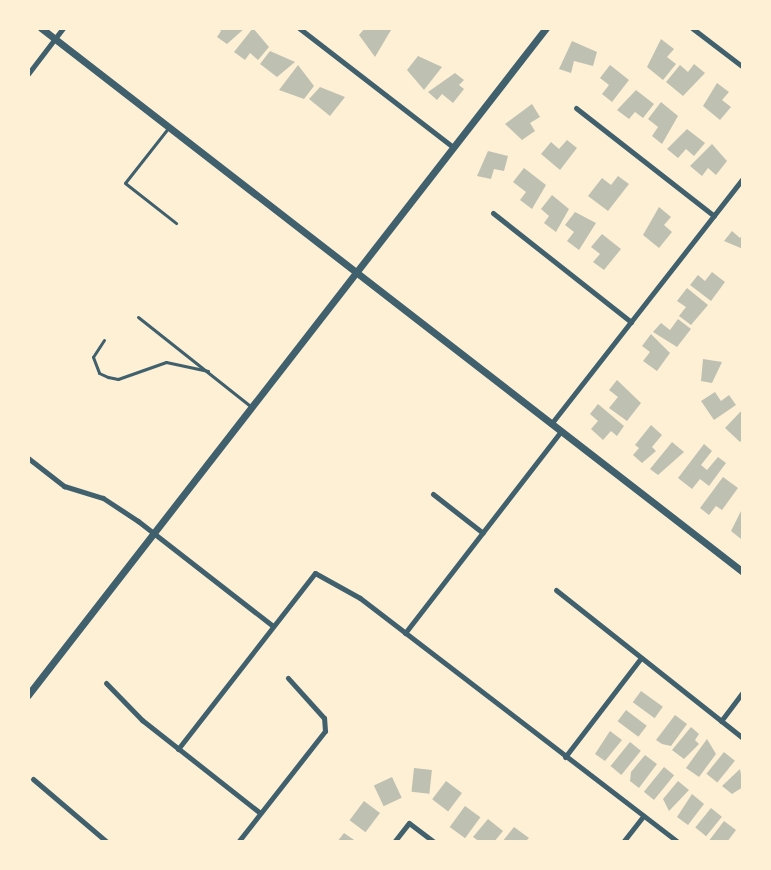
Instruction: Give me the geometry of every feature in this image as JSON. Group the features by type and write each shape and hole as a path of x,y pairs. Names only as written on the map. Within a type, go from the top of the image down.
{"street":[{"path":"41,28 743,572"},
{"path":"28,74 63,28"},
{"path":"299,28 453,147"},
{"path":"28,695 546,28"},
{"path":"692,28 743,67"},
{"path":"576,108 714,216"},
{"path":"551,424 743,178"},
{"path":"493,213 631,322"},
{"path":"405,633 561,431"},
{"path":"28,458 64,486 103,498 273,626"},
{"path":"433,494 483,533"},
{"path":"178,749 315,573 405,633 678,842"},
{"path":"556,590 743,738"},
{"path":"565,757 641,658"},
{"path":"238,842 325,731 324,718 288,678"},
{"path":"106,683 178,749 260,813"},
{"path":"721,721 743,692"},
{"path":"33,779 107,842"},
{"path":"623,842 643,816"},
{"path":"394,842 409,823 434,842"}],"lane":[{"path":"169,127 125,183 176,223"},
{"path":"138,317 252,408"},
{"path":"104,340 93,357 99,373 108,377 118,379 166,362 208,371"}],"building":[{"path":"217,28 245,28 227,44 217,37 221,31"},
{"path":"253,28 269,47 258,60 250,53 245,60 234,52"},
{"path":"365,28 391,30 375,57 359,35"},
{"path":"661,39 674,49 667,57 676,64 663,80 647,67"},
{"path":"572,41 597,52 593,66 574,61 571,73 559,69"},
{"path":"270,51 295,62 277,77 260,64"},
{"path":"418,56 442,67 424,90 407,70"},
{"path":"694,64 705,73 683,96 666,82 680,65 688,72"},
{"path":"298,65 314,86 304,99 279,90"},
{"path":"610,65 629,80 612,102 602,94 609,85 600,78"},
{"path":"455,73 464,80 459,85 464,89 453,103 442,94 437,100 428,92"},
{"path":"717,83 729,92 722,100 731,107 720,120 703,106"},
{"path":"320,87 345,97 330,116 309,99"},
{"path":"636,90 654,104 643,118 635,112 629,119 617,110"},
{"path":"661,102 678,116 662,144 652,136 658,127 648,119"},
{"path":"532,104 540,117 530,123 535,131 522,140 505,124"},
{"path":"687,129 705,143 694,156 686,149 678,158 667,149"},
{"path":"567,140 577,148 560,170 541,154 551,142 559,149"},
{"path":"712,144 727,161 716,175 708,168 702,176 690,166"},
{"path":"488,151 508,156 504,171 494,169 491,179 477,176"},
{"path":"524,168 546,185 532,209 520,200 526,192 513,182"},
{"path":"618,176 629,184 608,211 588,196 602,178 611,185"},
{"path":"552,195 569,209 556,232 544,223 549,216 541,209"},
{"path":"659,207 671,217 664,225 672,232 659,248 643,235"},
{"path":"575,212 596,223 579,250 567,241 574,232 565,225"},
{"path":"732,231 740,238 743,234 743,249 724,241"},
{"path":"602,234 621,249 604,270 593,262 600,254 591,247"},
{"path":"712,272 725,282 711,301 690,285 698,275 705,281"},
{"path":"687,288 708,305 691,325 679,316 686,307 677,301"},
{"path":"678,319 691,329 677,347 653,332 661,323 670,330"},
{"path":"651,334 670,353 657,371 643,361 650,352 642,346"},
{"path":"703,359 722,362 712,383 701,381"},
{"path":"617,380 641,403 627,421 609,408 618,397 609,390"},
{"path":"715,392 721,401 729,395 736,405 714,420 701,401"},
{"path":"598,404 624,426 617,436 611,431 603,440 591,429 598,421 590,414"},
{"path":"743,409 743,439 740,442 725,428"},
{"path":"651,425 662,435 652,447 656,451 642,463 633,455 639,448 635,445"},
{"path":"672,442 684,452 658,475 650,469"},
{"path":"704,444 712,451 701,465 707,470 718,457 726,463 709,486 700,479 692,489 678,478"},
{"path":"723,477 738,488 722,510 716,506 709,515 700,508"},
{"path":"743,507 743,537 741,539 731,531"},
{"path":"641,691 663,707 655,718 633,702"},
{"path":"626,710 647,726 638,737 618,721"},
{"path":"675,715 687,724 671,746 662,744 656,740"},
{"path":"691,727 699,734 695,740 699,744 684,759 672,750"},
{"path":"610,731 622,740 605,761 595,754"},
{"path":"707,739 716,754 699,777 686,768"},
{"path":"630,742 641,751 621,775 610,766"},
{"path":"724,752 735,761 717,783 706,774"},
{"path":"645,755 657,764 639,788 630,781 631,772"},
{"path":"664,767 674,775 654,800 644,792"},
{"path":"414,768 432,770 429,794 411,792"},
{"path":"740,769 743,787 732,794 722,786"},
{"path":"392,777 402,798 384,806 374,785"},
{"path":"446,781 462,793 448,811 432,799"},
{"path":"678,781 689,790 669,811 663,799"},
{"path":"692,794 704,804 688,825 677,817"},
{"path":"364,801 380,813 366,832 350,820"},
{"path":"465,806 480,817 465,838 450,827"},
{"path":"711,808 722,817 706,836 695,827"},
{"path":"488,819 503,831 494,842 480,842 473,837"},
{"path":"724,821 736,830 727,842 708,842"},
{"path":"514,827 529,838 525,842 502,842"},
{"path":"344,833 357,842 337,842"}]}
